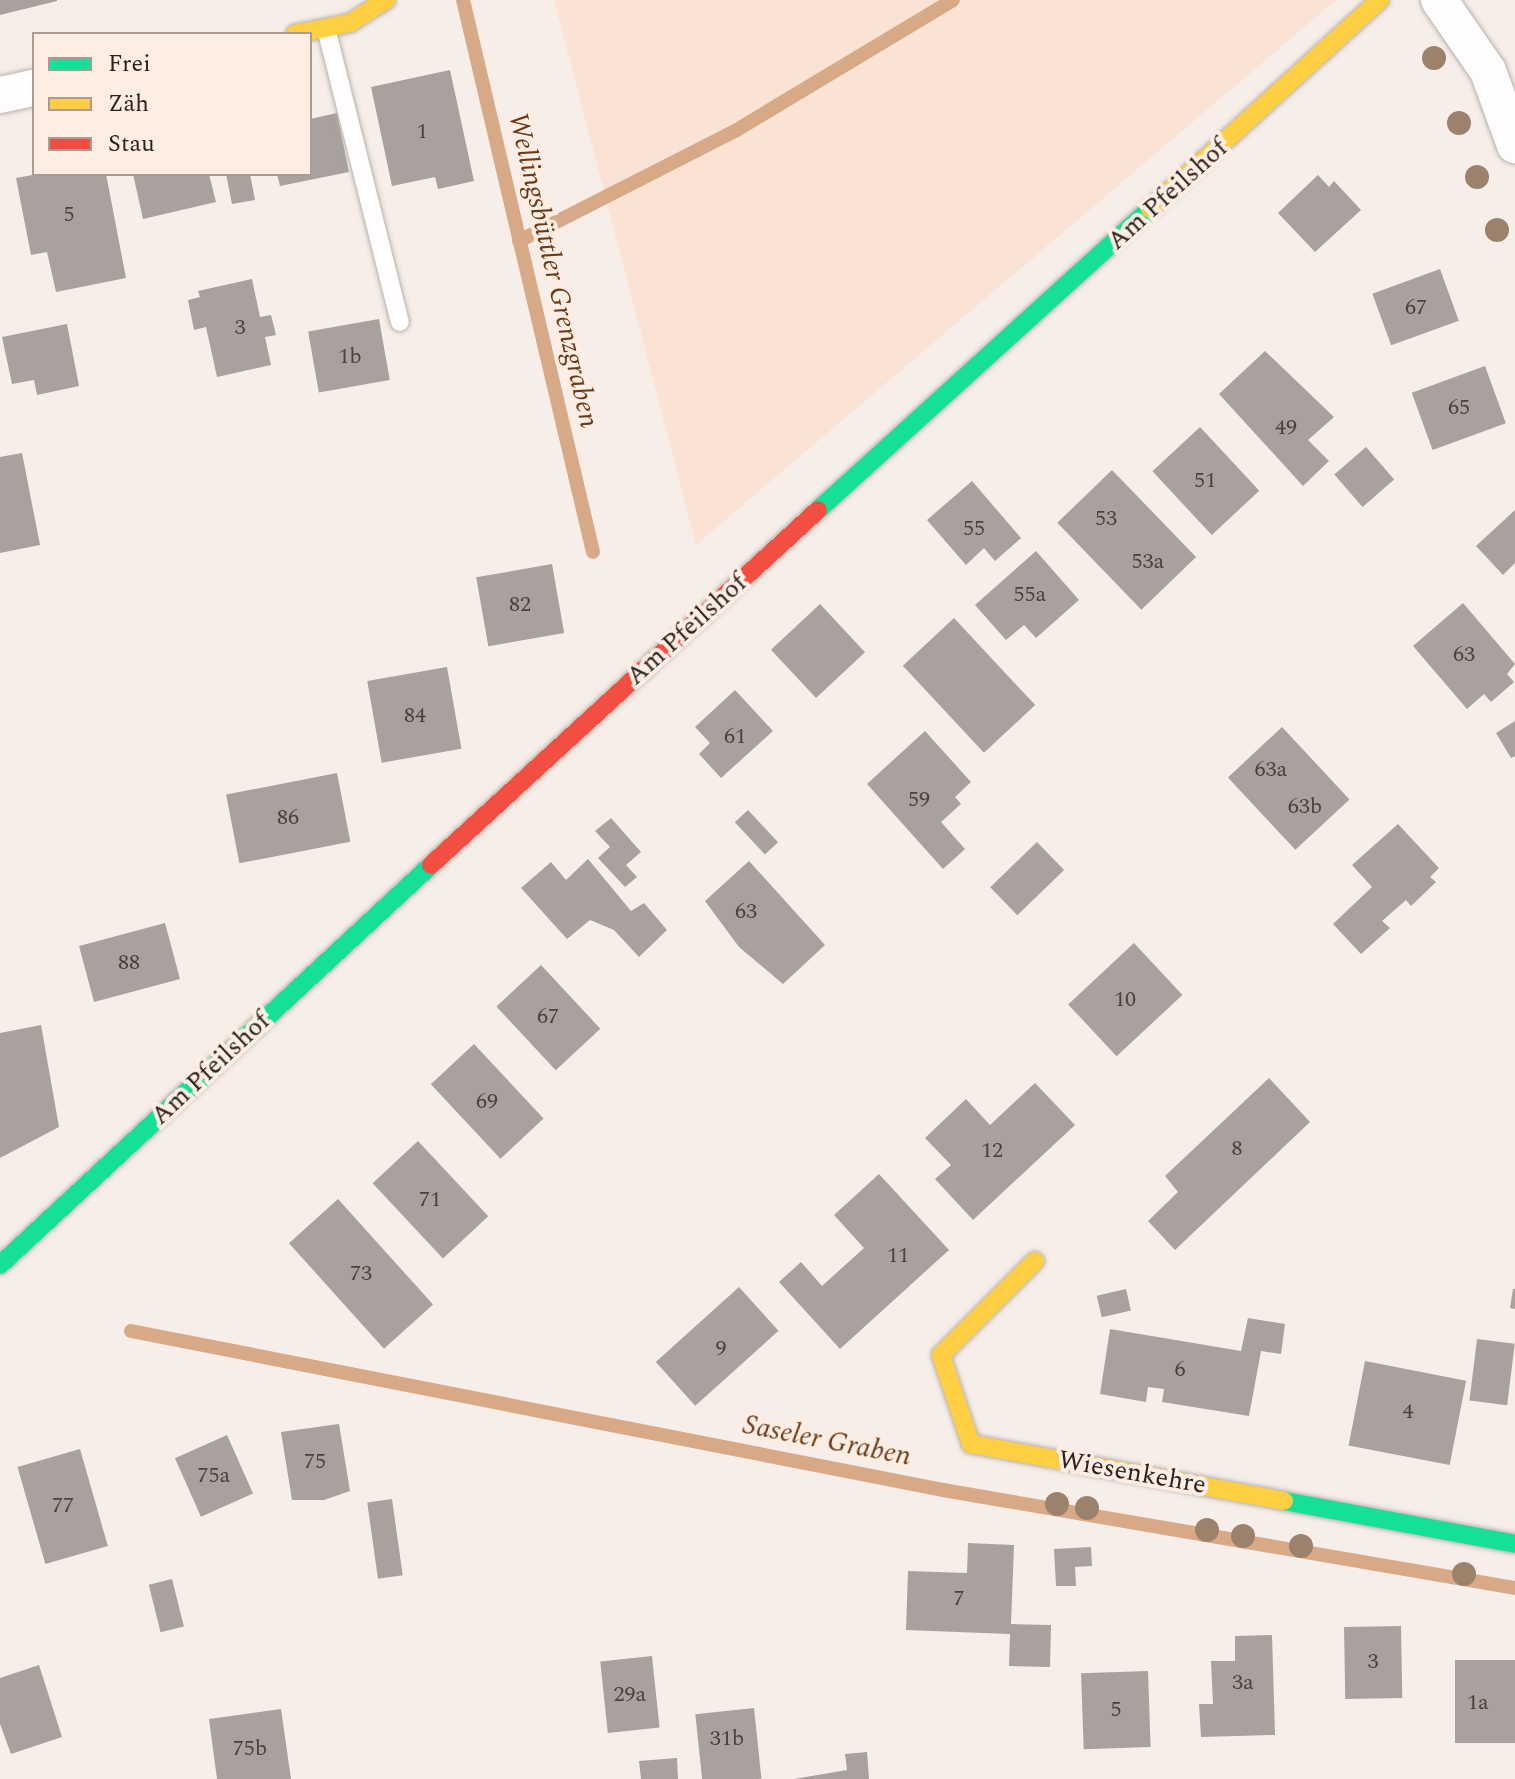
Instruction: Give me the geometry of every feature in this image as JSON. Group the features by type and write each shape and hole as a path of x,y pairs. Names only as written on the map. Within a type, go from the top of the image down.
{"street":[{"path":"305,32 350,23 386,0"},
{"name":"Am Pfeilshof","path":"0,1265 633,678 1380,0"},
{"path":"1439,0 1501,72 1515,145"},
{"path":"0,95 32,88"},
{"name":"Wiesenkehre","path":"1035,1261 941,1355 971,1444 1515,1544"}],"lane":[{"path":"326,28 400,322"}],"shaded area":[{"path":"554,0 1336,0 696,545"}],"building":[{"path":"0,0 57,0 57,1 0,15"},
{"path":"450,70 474,181 438,189 435,177 392,186 371,87"},
{"path":"337,113 349,172 280,186 278,176 312,176 312,119"},
{"path":"32,175 106,176 126,278 56,292 47,252 31,255 16,178"},
{"path":"1318,175 1329,187 1334,181 1361,210 1315,252 1278,213"},
{"path":"133,176 210,176 216,202 143,219"},
{"path":"226,176 250,176 255,200 232,204"},
{"path":"1440,269 1459,321 1391,345 1372,294"},
{"path":"252,279 260,317 271,315 276,335 265,337 271,365 217,377 206,327 194,330 188,300 200,297 198,291"},
{"path":"379,319 390,380 319,393 308,332"},
{"path":"67,324 79,386 37,395 34,380 12,384 2,337"},
{"path":"1265,351 1334,417 1308,440 1329,461 1303,486 1219,394"},
{"path":"1485,366 1506,423 1433,450 1412,393"},
{"path":"1200,427 1259,491 1212,535 1152,471"},
{"path":"1366,447 1394,479 1363,507 1334,475"},
{"path":"22,453 40,545 0,553 0,457"},
{"path":"1112,470 1196,557 1141,610 1057,523"},
{"path":"972,481 1021,538 995,561 984,548 966,565 927,520"},
{"path":"1515,510 1515,563 1503,575 1476,546"},
{"path":"1036,551 1079,600 1036,638 1024,625 1006,640 975,605"},
{"path":"552,564 564,633 488,646 476,577"},
{"path":"1463,603 1515,664 1507,674 1514,682 1491,702 1484,694 1467,709 1413,646"},
{"path":"820,604 865,652 816,698 771,650"},
{"path":"954,618 1035,705 984,753 903,666"},
{"path":"447,667 461,749 382,763 367,681"},
{"path":"735,690 773,731 721,778 699,754 710,743 695,727"},
{"path":"1515,721 1515,756 1511,758 1496,733"},
{"path":"1282,727 1350,799 1295,850 1228,777"},
{"path":"925,731 971,782 955,797 961,804 941,822 965,849 943,869 867,784"},
{"path":"337,773 350,842 239,863 226,795"},
{"path":"748,810 778,842 765,854 735,822"},
{"path":"611,818 641,852 626,865 637,877 625,887 598,858 610,847 595,831"},
{"path":"1398,824 1439,868 1430,877 1436,882 1411,906 1406,900 1382,921 1390,928 1361,954 1333,924 1372,887 1352,865"},
{"path":"1037,842 1064,870 1017,915 990,887"},
{"path":"588,859 631,911 644,903 667,930 639,957 614,930 590,920 567,939 521,888 551,862 566,880"},
{"path":"749,861 825,945 783,984 739,947 705,901"},
{"path":"165,923 180,979 94,1002 79,946"},
{"path":"1134,943 1182,995 1117,1056 1068,1004"},
{"path":"541,965 600,1029 556,1070 496,1007"},
{"path":"41,1025 59,1127 0,1158 0,1033"},
{"path":"474,1044 544,1119 500,1159 431,1084"},
{"path":"1269,1078 1310,1122 1175,1250 1148,1221 1178,1192 1165,1176"},
{"path":"1035,1083 1075,1125 973,1220 935,1179 951,1165 925,1138 966,1099 990,1125"},
{"path":"418,1141 488,1216 443,1259 373,1183"},
{"path":"879,1174 949,1250 840,1349 779,1282 801,1262 822,1286 864,1248 834,1215"},
{"path":"338,1199 433,1305 384,1349 289,1243"},
{"path":"739,1287 778,1331 695,1406 656,1362"},
{"path":"1126,1289 1131,1310 1102,1317 1097,1296"},
{"path":"1515,1289 1515,1309 1510,1308"},
{"path":"1248,1318 1285,1324 1281,1354 1261,1351 1249,1416 1162,1402 1164,1389 1148,1387 1146,1402 1100,1394 1110,1329 1241,1351"},
{"path":"1477,1339 1515,1344 1507,1405 1469,1401"},
{"path":"1365,1361 1466,1381 1450,1465 1349,1445"},
{"path":"339,1424 350,1491 324,1500 292,1500 281,1432"},
{"path":"227,1435 253,1493 201,1517 175,1458"},
{"path":"80,1449 108,1546 45,1564 18,1467"},
{"path":"392,1499 403,1575 378,1579 367,1502"},
{"path":"968,1543 1014,1545 1011,1624 1051,1625 1050,1667 1009,1666 1010,1634 906,1630 908,1571 967,1573"},
{"path":"1091,1547 1092,1566 1075,1567 1076,1586 1056,1586 1054,1549"},
{"path":"172,1579 184,1627 161,1632 149,1585"},
{"path":"1401,1626 1402,1698 1345,1699 1344,1627"},
{"path":"1272,1635 1275,1735 1201,1737 1199,1704 1213,1704 1211,1661 1235,1661 1235,1636"},
{"path":"652,1656 660,1728 608,1733 600,1661"},
{"path":"1455,1660 1515,1660 1515,1743 1455,1743"},
{"path":"39,1665 62,1737 11,1754 0,1724 0,1678"},
{"path":"1148,1671 1151,1747 1084,1749 1081,1673"},
{"path":"754,1708 761,1779 702,1779 695,1714"},
{"path":"281,1709 291,1779 217,1779 209,1719"},
{"path":"867,1752 869,1779 794,1779 847,1770 845,1754"},
{"path":"677,1758 678,1779 641,1779 639,1761"}],"waterway":[{"name":"Wellingsbüttler Grenzgraben","path":"463,0 593,552"},
{"path":"519,241 735,131 953,0"},
{"name":"Saseler Graben","path":"131,1331 943,1490 1515,1588"}],"traffic: fast":[{"path":"818,510 1150,209"},
{"path":"0,1265 431,865"},
{"path":"1284,1501 1515,1544"}],"traffic: slow":[{"path":"305,32 350,23 386,0"},
{"path":"1150,209 1380,0"},
{"path":"1035,1261 941,1355 971,1444 1284,1501"}],"traffic: jam":[{"path":"431,865 818,510"}]}
